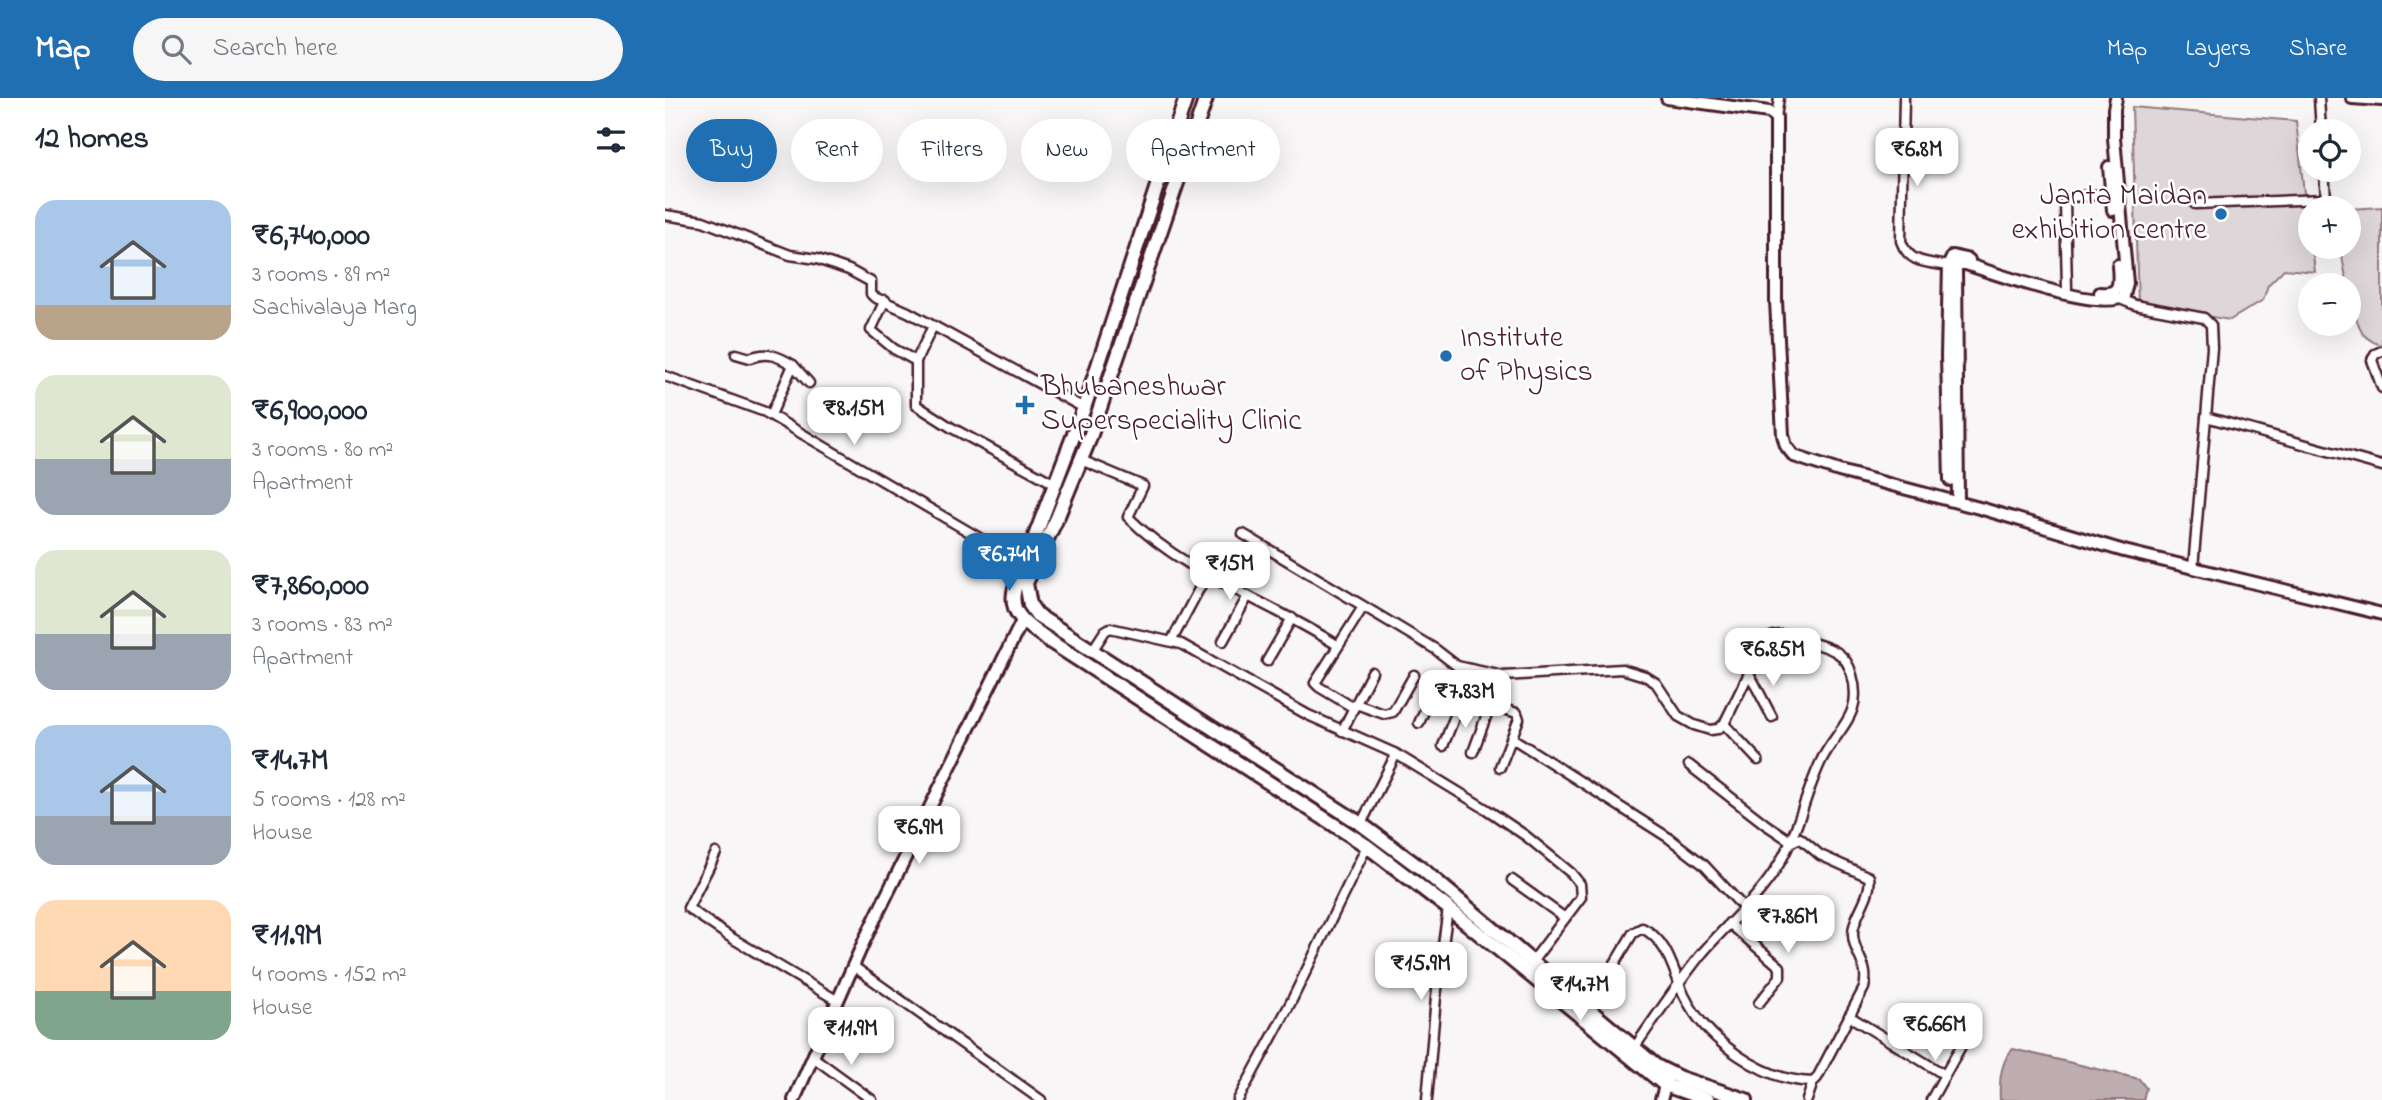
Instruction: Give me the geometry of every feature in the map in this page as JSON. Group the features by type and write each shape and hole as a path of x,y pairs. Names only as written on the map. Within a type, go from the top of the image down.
{"main road":[{"path":"1186,98 1084,408 1026,560 1014,583 1013,602 1022,621 1367,846 1673,1085 1709,1100"},
{"path":"1206,98 1081,460 1057,519 1026,583 1030,605 1037,615 1360,824 1426,872 1656,1066 1673,1085 1746,1100"},
{"path":"1076,428 1091,433"},
{"path":"1417,884 1426,872"}],"street":[{"path":"1667,98 1769,112 1776,117"},
{"path":"1779,98 1776,117 1776,301 1783,435 1786,446 1794,456 2124,551 2382,614"},
{"path":"1904,98 1906,118 1901,240 1905,252 1912,258 1949,266"},
{"path":"1954,501 1947,356 1951,257 1956,256 2067,289 2111,294 2118,286 2107,114 2109,98"},
{"path":"1954,501 1956,268 1958,264 1966,264 2017,282 2070,294 2114,301 2120,299 2127,283 2114,138 2116,98"},
{"path":"2319,98 2320,119"},
{"path":"2352,98 2382,100"},
{"path":"2195,204 2326,199 2325,182"},
{"path":"2067,289 2065,201 2070,197 2111,194"},
{"path":"665,215 703,221 790,254 817,259 849,270 871,282 871,294 1084,408"},
{"path":"2120,299 2135,305 2204,318 2209,321 2212,331 2193,568"},
{"path":"884,300 871,330 894,349 916,361"},
{"path":"933,326 916,361 916,405 952,428 1055,484"},
{"path":"2382,351 2375,354 2372,360 2382,388"},
{"path":"736,354 750,358 771,354 809,383"},
{"path":"771,415 792,369"},
{"path":"665,376 771,415 983,540 1026,560"},
{"path":"2206,417 2382,466"},
{"path":"1081,460 1143,486 1128,517 1160,545 1207,574 1292,618 1337,645"},
{"path":"1243,534 1435,649 1457,666 1503,676 1622,669 1645,676 1655,683 1678,716 1710,730 1718,729 1724,724 1765,641 1770,636 1783,634 1840,653 1849,665 1857,692 1856,702 1818,769 1792,842 1759,893 1697,959 1634,1048"},
{"path":"1172,640 1207,574"},
{"path":"1223,641 1248,596"},
{"path":"1363,607 1315,683 1355,706 1384,714 1393,712 1414,675"},
{"path":"1267,661 1292,618"},
{"path":"794,1100 853,966 1022,621"},
{"path":"1092,651 1110,628 1172,640 1308,715 1396,754 1526,836 1571,873 1582,891 1581,897 1532,962"},
{"path":"1342,731 1372,672"},
{"path":"1749,673 1772,717"},
{"path":"1419,723 1433,694 1440,693 1473,707 1490,706 1517,713 1519,719 1500,767"},
{"path":"1443,746 1460,702"},
{"path":"1473,752 1490,706"},
{"path":"1724,724 1758,760"},
{"path":"1512,737 1669,838 1704,864 1744,908"},
{"path":"1360,824 1396,754"},
{"path":"1689,765 1792,842"},
{"path":"1792,842 1800,838 1820,855 1861,871 1869,877 1868,888 1852,933 1864,965 1864,988 1813,1082 1807,1100"},
{"path":"1238,1100 1291,1002 1367,846"},
{"path":"716,853 688,908 730,937 838,1001"},
{"path":"1512,880 1565,918"},
{"path":"1427,1100 1436,997 1448,908"},
{"path":"1729,923 1780,967 1780,977 1759,1003"},
{"path":"1588,1008 1637,929 1646,930 1660,941 1693,1011 1730,1049 1770,1072 1797,1081 1813,1082"},
{"path":"853,966 1041,1100"},
{"path":"1849,1016 1945,1075"},
{"path":"1931,1100 1965,1039"},
{"path":"813,1057 871,1100"},
{"path":"1661,1100 1673,1085"}],"shaded area":[{"name":"Janta Maidan exhibition centre","path":"2132,107 2296,121 2298,182 2303,182 2304,196 2298,196 2298,259 2313,259 2315,272 2284,269 2268,285 2263,300 2230,320 2138,305"},
{"path":"2382,207 2382,345 2367,338 2361,330 2361,273 2345,273 2343,259 2361,259 2361,208"},
{"path":"2013,1049 2139,1079 2146,1088 2143,1100 2000,1100 2003,1066"}],"place":[{"name":"Janta Maidan exhibition centre","path":"2221,214"},
{"name":"Institute of Physics","path":"1446,356"},
{"name":"Bhubaneshwar Superspeciality Clinic","path":"1025,405"}]}
